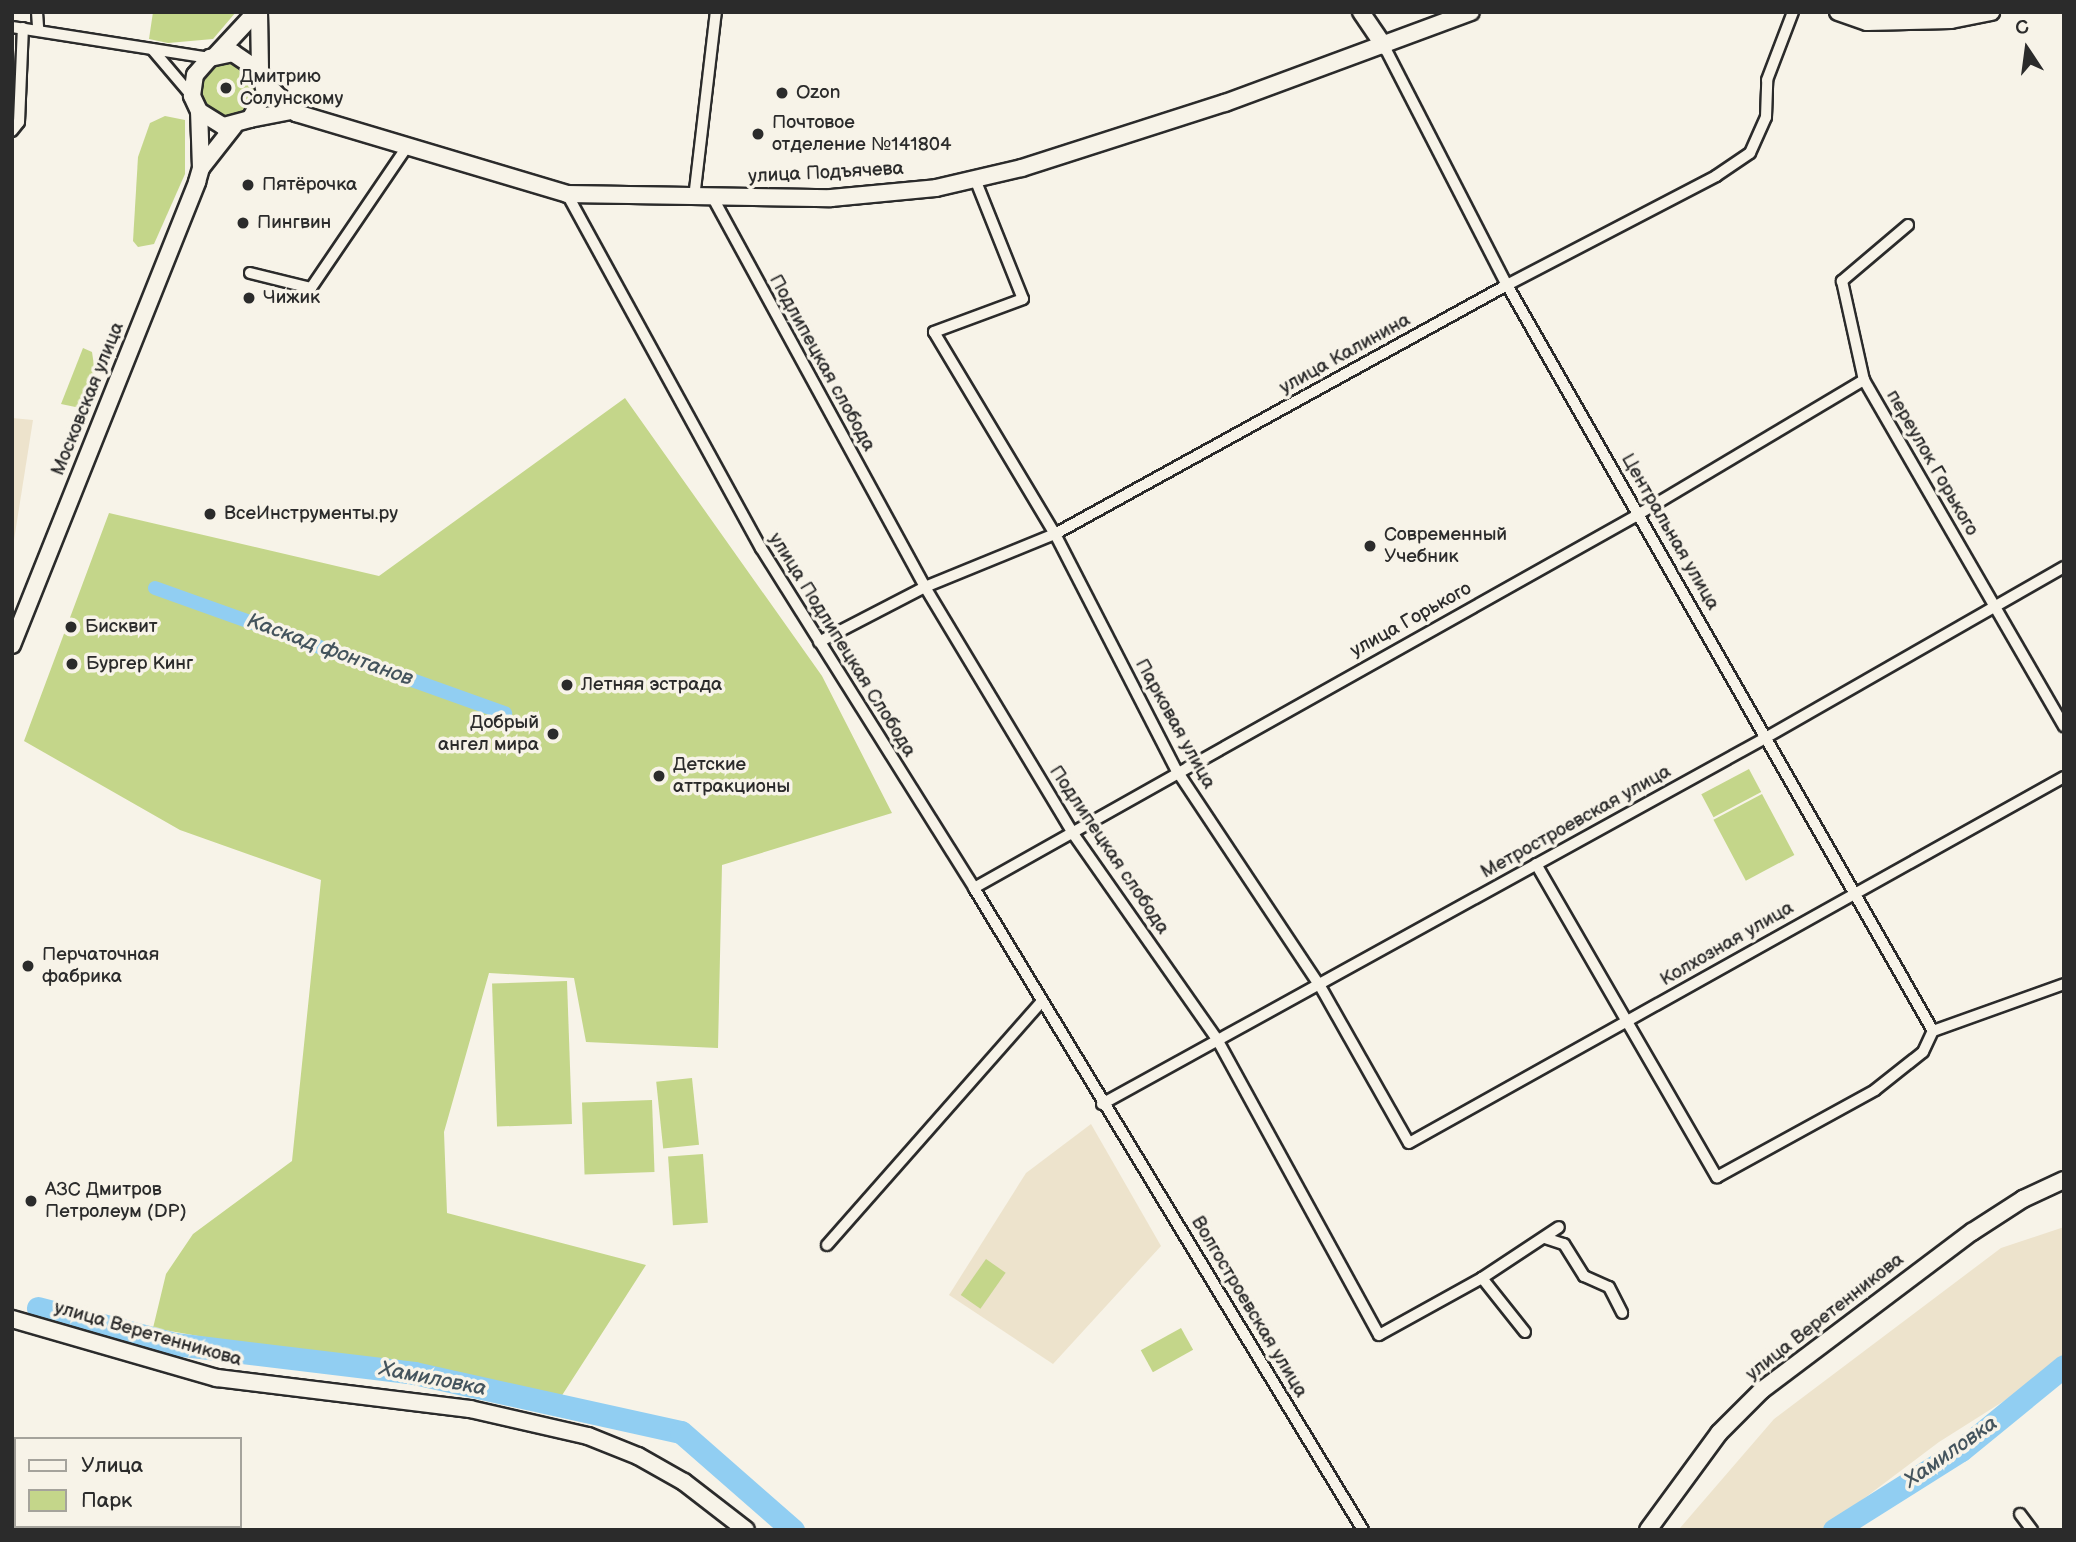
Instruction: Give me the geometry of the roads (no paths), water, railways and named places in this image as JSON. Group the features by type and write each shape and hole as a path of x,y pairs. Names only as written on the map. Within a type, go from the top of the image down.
{"main road":[{"path":"192,96 195,75 258,12"},
{"path":"250,119 263,103 258,12"},
{"path":"1362,12 1384,46"},
{"name":"улица Подъячева","path":"250,119 291,111 406,148 568,194 831,198 936,188 1130,136 1384,46 1471,12"},
{"path":"1838,12 1867,22 1951,20 1991,12"},
{"path":"213,57 245,57 262,76"},
{"name":"улица Подъячева","path":"262,76 291,111"},
{"name":"Московская улица","path":"192,96 199,111 201,168"},
{"path":"199,111 212,123 234,126"},
{"name":"Московская улица","path":"12,645 201,168 234,126 250,119"},
{"name":"улица Веретенникова","path":"1648,1530 1720,1433 1762,1390 1972,1232 2023,1199 2064,1181"},
{"name":"улица Веретенникова","path":"12,1319 217,1378 470,1409 588,1437 638,1455 684,1482 746,1530"}],"street":[{"path":"37,12 38,28"},
{"path":"694,198 716,12"},
{"name":"улица Калинина","path":"819,642 925,587 1055,534 1507,285 1716,176 1750,153 1766,117 1767,80 1793,12"},
{"path":"12,131 19,122 18,28 38,28 213,57"},
{"name":"Центральная улица","path":"1384,46 1507,285 1933,1031"},
{"path":"152,49 192,96"},
{"path":"250,273 311,288 406,148"},
{"name":"Парковая улица","path":"975,179 1023,299 934,332 964,388 1055,534 1177,771 1320,986 1409,1143"},
{"name":"улица Подлипецкая Слобода","path":"568,194 761,548 974,888 1102,1104"},
{"name":"Подлипецкая слобода","path":"713,198 925,587 1074,835 1218,1041 1379,1335 1482,1278 1559,1227"},
{"name":"переулок Горького","path":"1908,225 1842,281 1864,380 2064,726"},
{"name":"улица Горького","path":"974,888 1074,835 1177,771 1639,514 1864,380"},
{"name":"Метростроевская улица","path":"1102,1104 1767,737 1994,604 2064,567"},
{"name":"Колхозная улица","path":"1409,1143 1627,1023 1852,892 2064,776"},
{"path":"1536,864 1717,1177 1875,1090 1923,1052 1933,1031 2064,984"},
{"path":"827,1245 1042,1001"},
{"name":"Волгостроевская улица","path":"1102,1104 1363,1530"},
{"path":"1545,1238 1564,1244 1584,1276 1609,1287 1622,1313"},
{"path":"1482,1278 1525,1332"},
{"path":"2020,1514 2032,1530"}],"waterway":[{"name":"Каскад фонтанов","path":"155,588 505,713"},
{"name":"Хамиловка","path":"38,1308 175,1344 414,1373 681,1432 793,1530"},
{"name":"Хамиловка","path":"1834,1530 1961,1450 2064,1366"}],"place":[{"name":"Дмитрию Солунскому","path":"226,88"},
{"name":"Ozon","path":"782,93"},
{"name":"Почтовое отделение №141804","path":"758,134"},
{"name":"Пятёрочка","path":"248,185"},
{"name":"Пингвин","path":"243,223"},
{"name":"Чижик","path":"249,298"},
{"name":"ВсеИнструменты.ру","path":"210,514"},
{"name":"Современный Учебник","path":"1370,546"},
{"name":"Бисквит","path":"71,627"},
{"name":"Бургер Кинг","path":"72,664"},
{"name":"Летняя эстрада","path":"567,685"},
{"name":"Добрый ангел мира","path":"553,734"},
{"name":"Детские аттракционы","path":"659,776"},
{"name":"Перчаточная фабрика","path":"28,966"},
{"name":"АЗС Дмитров Петролеум (DP)","path":"31,1201"}]}
